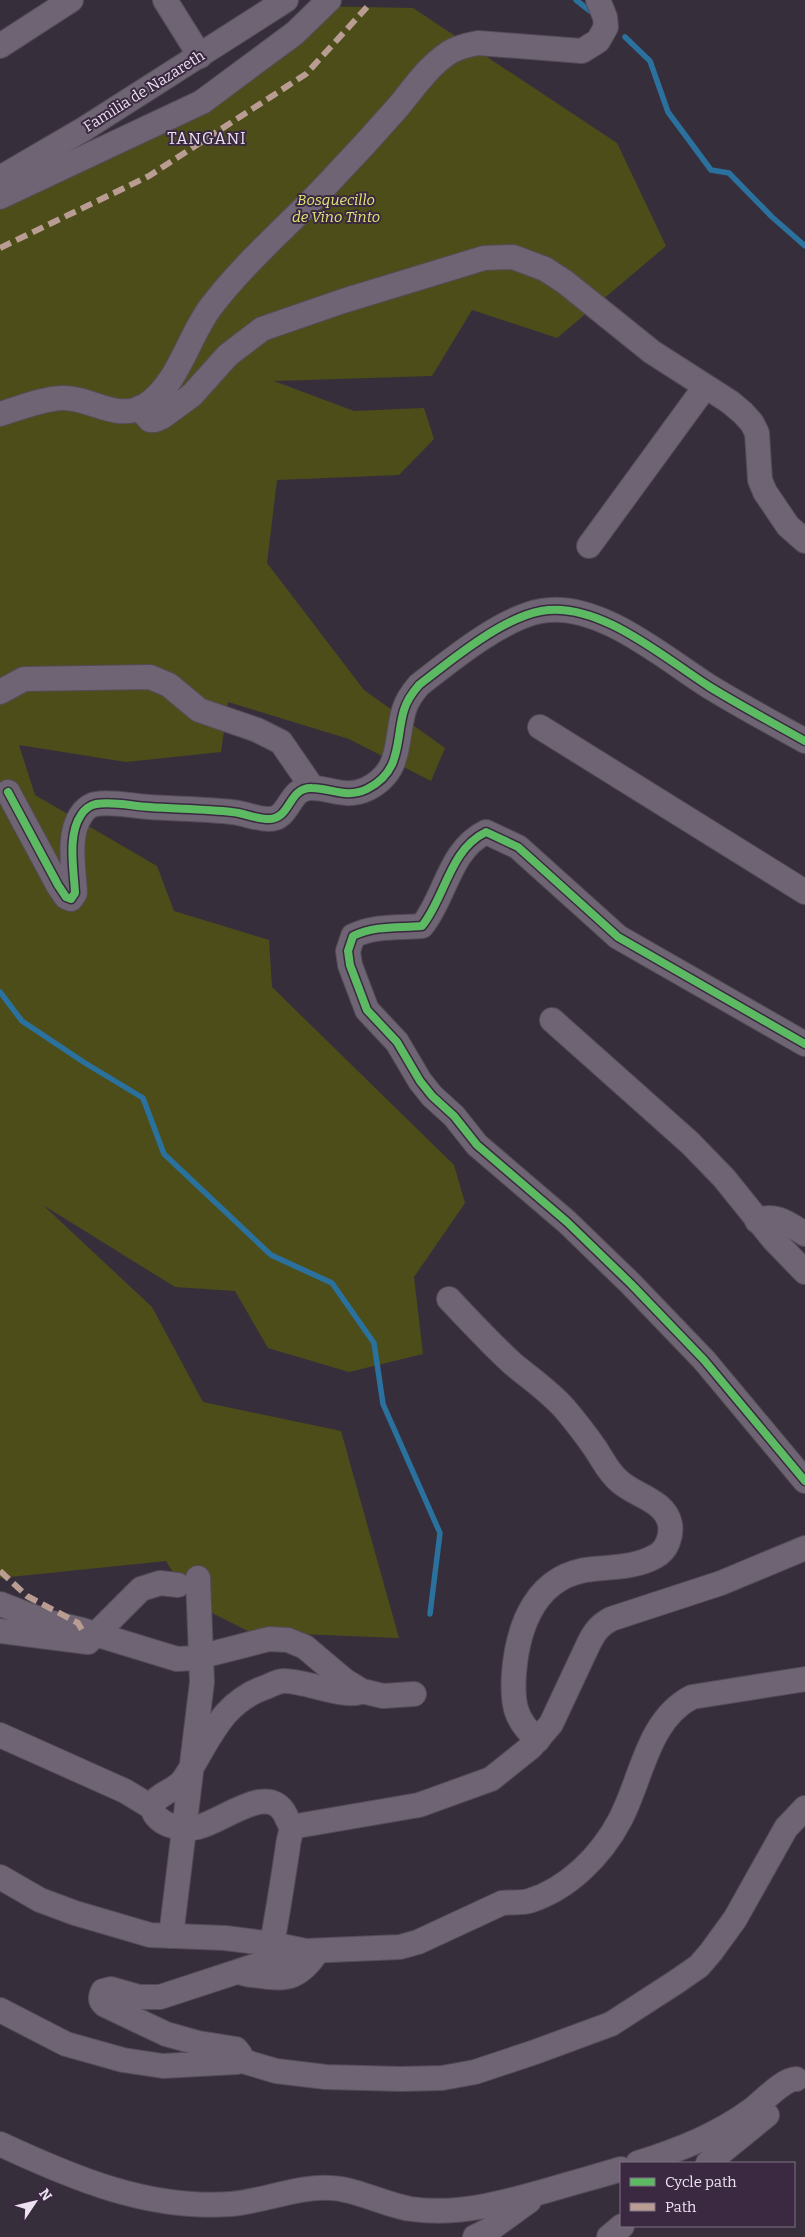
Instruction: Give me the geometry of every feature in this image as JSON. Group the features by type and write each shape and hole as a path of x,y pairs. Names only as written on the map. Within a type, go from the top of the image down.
{"street":[{"path":"0,46 71,0"},
{"path":"165,0 200,56"},
{"name":"Familia de Nazareth","path":"0,178 84,129 286,0"},
{"path":"0,197 202,102 295,33 329,0"},
{"path":"0,414 48,400 63,398 82,400 123,412 139,408 154,398 169,381 209,310 225,289 333,178 398,107 424,74 450,52 464,45 478,43 582,51 598,41 606,27 605,17 598,0"},
{"path":"139,408 150,420 162,417 192,395 228,355 262,329 343,301 484,258 513,257 546,270 565,282 652,352 730,402 752,422 757,433 760,480 765,492 788,526 805,541"},
{"path":"590,546 705,387"},
{"path":"8,792 58,885 69,899 72,899 75,893 74,836 80,816 87,808 96,804 126,805 232,812 263,819 272,819 282,815 297,793 312,788 346,794 367,789 374,785 392,765 398,749 404,710 410,695 419,684 505,624 540,611 560,609 590,615 603,621 634,638 710,687 805,741"},
{"path":"0,692 24,679 150,676 169,685 199,710 257,730 281,742 312,788"},
{"path":"540,727 805,892"},
{"path":"805,1044 618,937 518,847 486,832 474,838 460,853 432,914 422,926 379,928 361,932 353,936 348,951 350,965 367,1010 397,1042 420,1081 432,1096 454,1116 477,1145 567,1222 632,1284 704,1360 805,1481"},
{"path":"552,1020 690,1143 724,1178 757,1221 805,1272"},
{"path":"757,1221 769,1217 777,1218 805,1234"},
{"path":"449,1299 514,1364 538,1383 565,1409 618,1480 662,1509 670,1524 669,1540 661,1553 654,1557 623,1566 582,1570 570,1574 552,1584 538,1597 518,1636 512,1697 520,1720 538,1740"},
{"path":"291,1827 428,1802 491,1779 538,1740 558,1713 589,1643 601,1625 611,1619 730,1580 805,1548"},
{"path":"0,1631 84,1642 91,1640 97,1635 140,1589 160,1583 188,1582 201,1656 202,1682 171,1936"},
{"path":"0,1604 44,1621 177,1659 201,1656 269,1639 288,1640 305,1646 344,1680 362,1691 383,1696 414,1694"},
{"path":"0,1878 40,1900 75,1913 150,1935 225,1938 307,1950 400,1947 502,1903 526,1902 562,1885 587,1866 621,1819 653,1740 663,1720 672,1710 692,1697 805,1679"},
{"path":"152,1808 158,1797 178,1786 183,1780 215,1726 231,1707 260,1688 282,1681 300,1682 350,1695 362,1691"},
{"path":"0,1735 117,1787 152,1808 155,1816 165,1824 184,1828 196,1828 209,1824 253,1803 268,1801 277,1804 291,1827 284,1882 272,1944"},
{"path":"0,2010 66,2044 123,2060 163,2066 234,2062 239,2060 276,2071 326,2077 401,2080 442,2078 484,2069 611,2024 699,1966 735,1919 786,1828 805,1808"},
{"path":"239,2060 240,2054 233,2048 198,2043 166,2034 105,2005 101,1998 103,1992 111,1989 139,1997 160,1997 238,1971 268,1978 285,1978 306,1967 307,1950"},
{"path":"641,2162 682,2148 723,2129 801,2072"},
{"path":"709,2162 774,2109 801,2072"},
{"path":"0,2144 59,2172 136,2197 178,2204 232,2204 310,2187 334,2188 383,2203 412,2209 478,2208 620,2169"},
{"path":"475,2237 527,2204 530,2195"},
{"path":"609,2237 621,2227"}],"green space":[{"name":"Bosquecillo de Vino Tinto","path":"312,6 413,8 617,143 666,246 557,338 472,310 432,376 274,381 354,411 424,408 434,439 399,475 277,480 267,563 364,690 445,748 431,781 349,739 228,702 221,752 126,762 19,745 35,795 157,866 174,911 269,940 272,987 454,1165 465,1203 414,1277 423,1354 349,1372 268,1348 235,1291 175,1287 43,1205 152,1307 203,1402 341,1431 399,1638 250,1632 192,1603 166,1561 0,1578 0,192 182,112"}],"waterway":[{"path":"576,0 590,11"},
{"path":"625,37 650,61 668,112 711,170 729,173 772,217 805,246"},
{"path":"0,992 22,1021 85,1063 143,1098 164,1154 271,1255 332,1283 374,1343 383,1404 440,1533 430,1614"}],"marked path":[{"path":"0,248 149,176 306,74 367,7"},
{"path":"0,1571 27,1596 78,1623 82,1630"}],"cycle path":[{"path":"8,792 58,885 66,897 71,899 75,893 72,853 74,832 81,815 89,807 102,803 115,803 232,812 269,819 276,818 282,814 298,792 304,789 319,788 345,793 359,792 367,789 379,782 392,764 396,754 405,706 419,685 477,641 510,622 541,611 563,610 585,614 630,634 722,694 805,741"},
{"path":"805,1044 618,937 518,847 486,832 464,850 449,874 437,901 422,926 361,932 353,936 348,951 350,965 367,1010 397,1042 420,1081 432,1096 454,1116 477,1145 567,1222 631,1284 704,1360 805,1481"}],"district":[{"name":"TANGANI","path":"207,138"}]}
